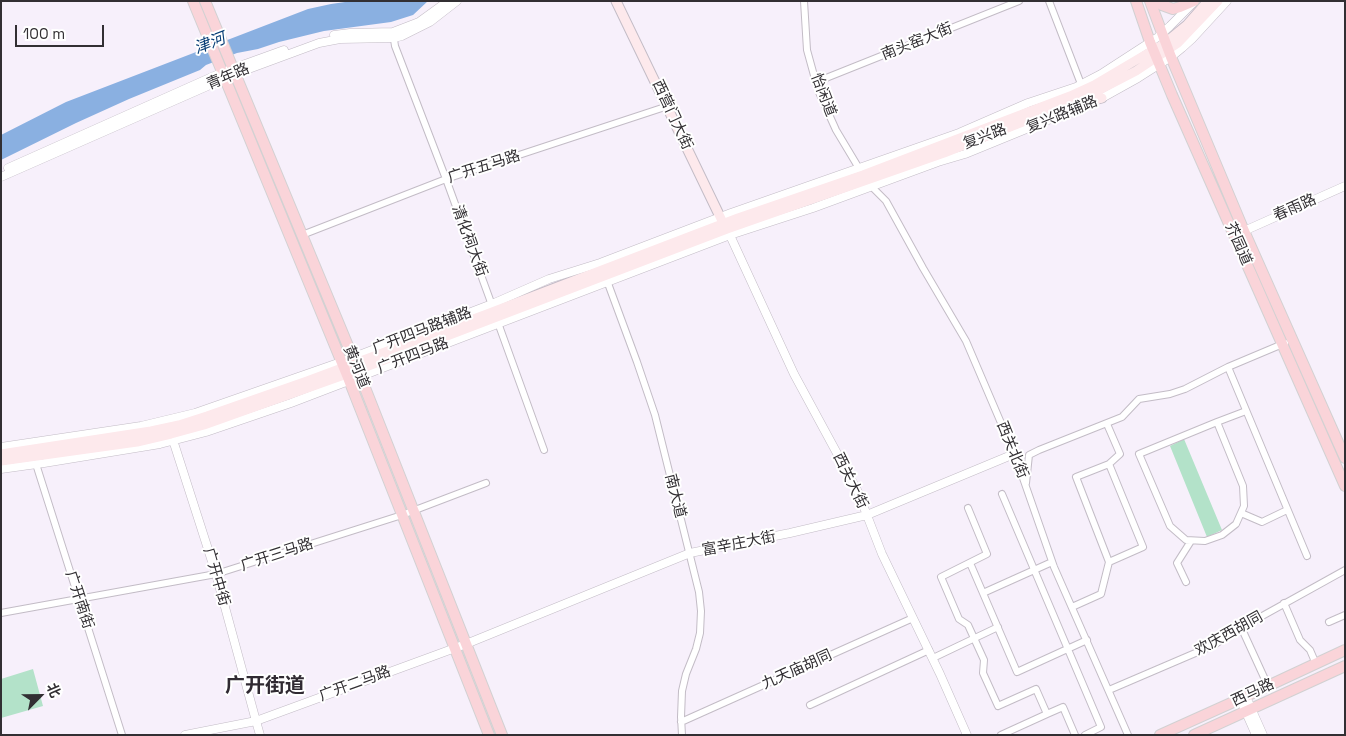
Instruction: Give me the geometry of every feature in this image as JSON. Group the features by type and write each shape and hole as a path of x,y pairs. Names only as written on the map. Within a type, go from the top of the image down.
{"main road":[{"name":"黄河道","path":"193,1 215,40 302,235 502,735"},
{"name":"黄河道","path":"205,1 215,40"},
{"name":"西营门大街","path":"616,1 725,226"},
{"name":"芥园道","path":"1136,1 1155,53 1345,486"},
{"name":"芥园道","path":"1150,1 1166,46 1244,230 1345,458"},
{"path":"1157,1 1167,8 1173,9 1180,8 1194,1"},
{"name":"复兴路","path":"1166,46 1208,1"},
{"name":"复兴路","path":"725,226 865,178 1083,91 1186,36 1218,1"},
{"name":"复兴路","path":"865,178 944,154 1079,100 1127,76 1155,53"},
{"name":"黄河道","path":"228,70 489,735"},
{"path":"1079,100 1102,98"},
{"name":"广开四马路","path":"1,461 137,442 170,431 179,425 356,367 725,226"},
{"name":"广开四马路","path":"1,454 150,431 170,431"},
{"name":"西马路","path":"1160,735 1345,650"},
{"name":"西马路","path":"1194,735 1345,666"}],"street":[{"name":"青年路","path":"393,35 419,22 448,1"},
{"name":"青年路","path":"1,172 228,70 319,43 340,39 393,35 412,31 430,22 457,1"},
{"name":"怡闲道","path":"804,1 807,50 818,90 836,130 865,178"},
{"name":"南头窑大街","path":"816,82 1019,1"},
{"path":"1049,1 1081,84"},
{"name":"复兴路辅路","path":"1166,46 1170,26 1194,1"},
{"name":"复兴路辅路","path":"725,226 813,208 865,178 959,133 1022,105 1081,84 1155,53 1166,46 1192,39 1227,1"},
{"name":"清化祠大街","path":"393,35 395,46 446,179 544,450"},
{"name":"复兴路辅路","path":"725,226 865,178 965,154 1102,98 1138,78 1155,53"},
{"name":"青年路","path":"1,177 228,70"},
{"name":"广开五马路","path":"302,235 446,179 668,106"},
{"name":"西关北街","path":"865,178 886,201 966,341 1014,454 1052,562 1128,735"},
{"name":"春雨路","path":"1244,230 1345,186"},
{"name":"广开四马路辅路","path":"345,371 495,314 549,279 604,273 725,226"},
{"name":"西关大街","path":"725,226 787,359 858,492 882,554 929,650 967,735"},
{"name":"南大道","path":"604,273 638,362 655,415 700,592 700,633 682,691 682,735"},
{"path":"1026,485 1029,455 1122,418 1140,399 1170,394 1185,389 1228,367 1293,340"},
{"path":"1228,367 1307,556"},
{"name":"广开四马路","path":"1,469 36,464 170,431 206,432 291,403 345,371"},
{"path":"1216,422 1243,486 1244,506 1236,524 1222,535 1205,541 1186,540 1170,526 1139,454 1216,422 1246,410"},
{"path":"1072,606 1101,594 1110,562 1076,477 1108,464 1120,454 1108,424"},
{"path":"1,447 141,426 170,431"},
{"name":"广开中街","path":"170,431 216,574 260,735"},
{"name":"富辛庄大街","path":"466,644 690,553 867,515 1014,454"},
{"name":"广开南街","path":"36,464 122,735"},
{"path":"1108,464 1143,547 1110,562"},
{"name":"广开三马路","path":"1,612 216,574 402,515 486,483"},
{"path":"1002,494 1101,727 1085,735"},
{"path":"968,508 987,554 941,577 959,619 968,625 984,660 982,673 998,706 1036,688 1047,714"},
{"path":"1241,513 1262,522 1287,510"},
{"path":"1186,582 1177,563 1191,541"},
{"path":"983,593 1052,562"},
{"path":"970,563 1017,672 1087,640"},
{"name":"欢庆西胡同","path":"1109,690 1214,645 1241,627 1345,570"},
{"path":"1284,603 1300,640 1310,650 1316,664"},
{"path":"1329,622 1345,615"},
{"name":"九天庙胡同","path":"681,722 913,618"},
{"path":"932,658 998,627"},
{"path":"1241,627 1268,686"},
{"name":"广开二马路","path":"185,735 256,721 466,644"},
{"path":"810,705 929,650"},
{"path":"1243,698 1262,735"},
{"path":"1002,735 1063,707 1075,735"},
{"path":"1249,710 1256,735"}],"green space":[{"path":"1184,439 1222,530 1207,537 1170,446"},
{"path":"33,669 43,706 1,718 1,679"}],"water":[{"path":"352,1 428,1 413,15 391,22 324,31 237,53 76,123 1,160 1,135 66,102 308,9"}],"district":[{"name":"广开街道","path":"265,687"}],"water label":[{"name":"津河","path":"210,44"}]}
